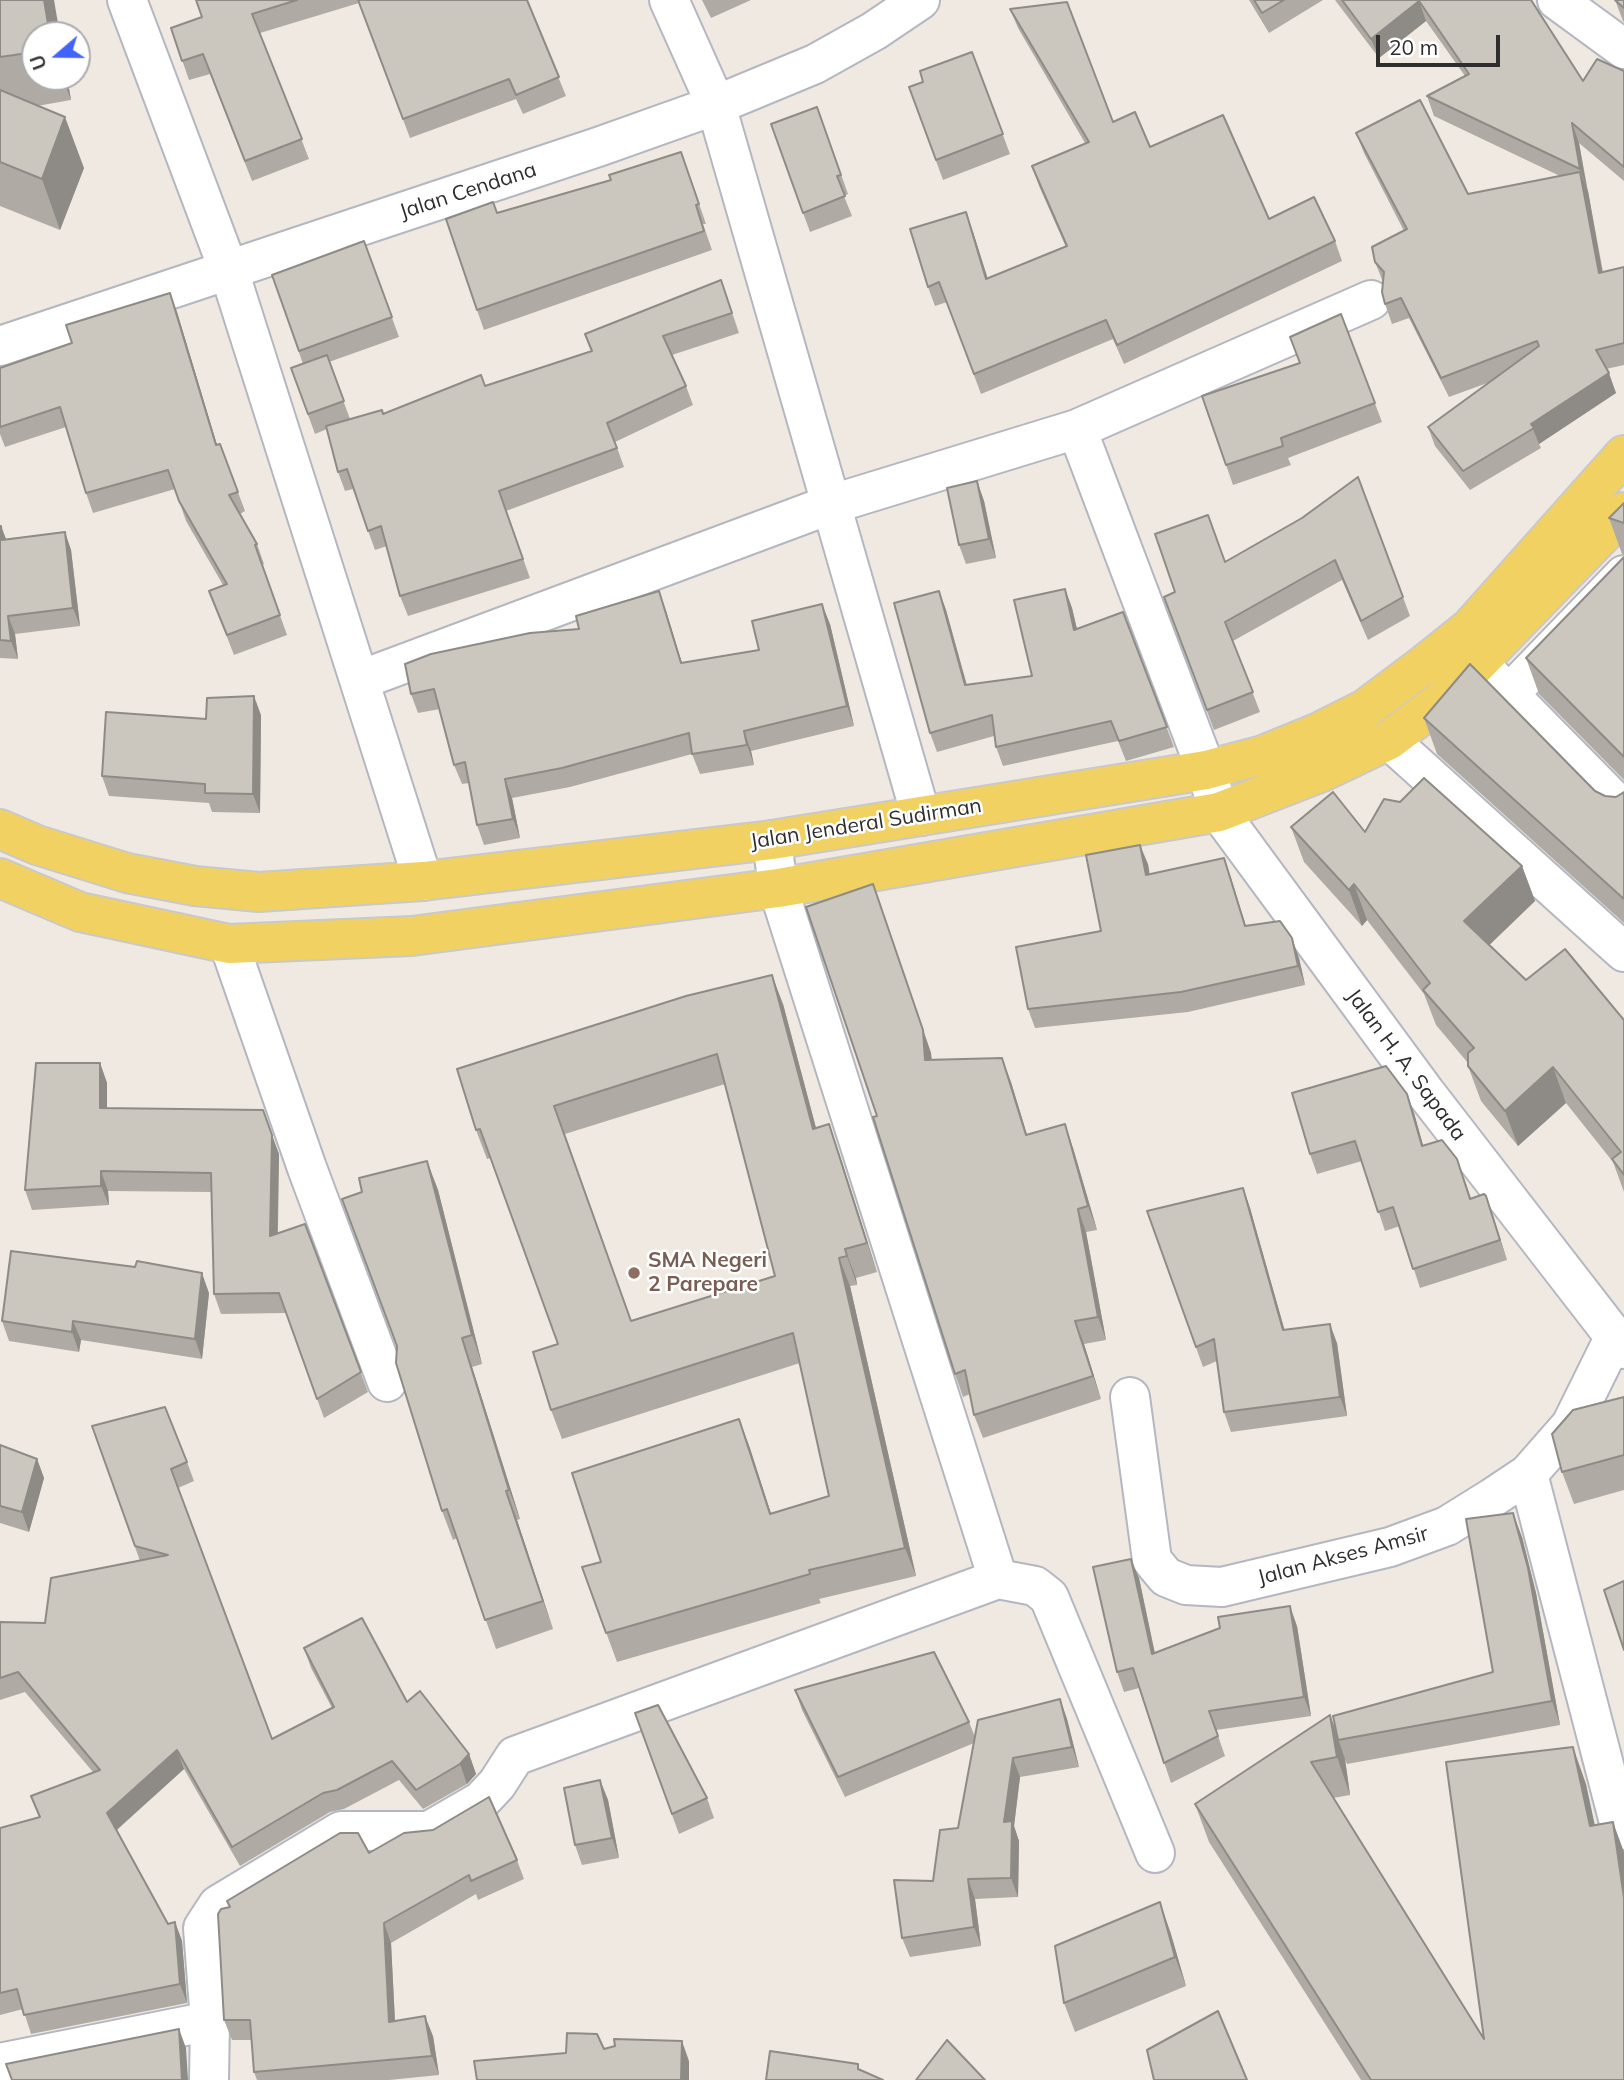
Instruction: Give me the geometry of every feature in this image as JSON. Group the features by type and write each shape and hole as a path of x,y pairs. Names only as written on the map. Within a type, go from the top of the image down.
{"main road":[{"name":"Jalan Jenderal Sudirman","path":"0,829 37,845 127,873 195,887 259,892 423,881 772,840 1206,770 1263,755 1317,733 1365,709 1425,664 1470,628 1523,572 1624,455"},
{"path":"0,878 80,912 229,944 412,936 778,888 1219,812 1322,772 1388,740 1441,701 1617,532"}],"street":[{"path":"127,0 229,271 423,881"},
{"path":"669,0 716,105 829,505 921,816"},
{"name":"Jalan Cendana","path":"0,346 716,105 815,64 874,31 920,0"},
{"path":"1557,0 1624,49"},
{"path":"360,680 829,505 1077,429 1371,300"},
{"name":"Jalan H. A. Sapada","path":"1077,429 1206,770 1219,812 1425,1092 1619,1343"},
{"path":"1508,695 1624,575"},
{"path":"1479,664 1624,811"},
{"path":"1388,740 1624,952"},
{"path":"772,840 778,888 998,1579"},
{"path":"229,944 307,1168 387,1382"},
{"name":"Jalan Akses Amsir","path":"1130,1397 1152,1560 1166,1577 1186,1585 1222,1587 1390,1548 1447,1527 1528,1474 1571,1425 1619,1343"},
{"path":"1528,1474 1621,1830"},
{"path":"209,2080 210,2021 203,1928 218,1905 341,1831 429,1831 481,1801 497,1784 515,1756 998,1579 1035,1586 1049,1597 1155,1853"},
{"path":"0,2063 210,2021"}],"building":[{"path":"0,0 44,0 48,21 21,21 21,54 0,57"},
{"path":"196,0 297,0 252,14 302,139 245,161 203,54 182,61 171,28 202,17"},
{"path":"358,0 527,0 559,77 516,95 509,79 403,119"},
{"path":"1254,0 1284,0 1262,13"},
{"path":"1342,0 1531,0 1583,81 1597,59 1624,71 1624,167 1572,123 1580,169 1427,96 1469,74 1419,1 1371,39"},
{"path":"1624,0 1624,8 1616,1"},
{"path":"1067,2 1113,122 1135,112 1150,147 1223,115 1269,219 1314,197 1335,241 1117,345 1106,320 974,374 939,282 928,287 910,229 966,212 986,279 1067,246 1032,166 1089,142 1010,9"},
{"path":"972,52 1003,134 936,160 909,87 923,82 920,71"},
{"path":"0,90 65,117 42,179 0,162"},
{"path":"1420,100 1468,194 1580,172 1599,273 1624,267 1624,343 1596,350 1609,373 1531,424 1534,428 1463,471 1428,427 1539,346 1537,341 1441,378 1401,298 1385,304 1382,292 1384,272 1375,262 1372,247 1407,229 1356,133"},
{"path":"817,107 841,175 837,176 845,196 803,213 771,124"},
{"path":"681,152 699,204 696,205 704,231 477,310 446,219 493,202 497,213 611,180 609,175"},
{"path":"364,241 392,317 299,351 272,275"},
{"path":"721,280 732,313 663,336 686,386 607,423 617,448 499,491 523,559 400,596 381,526 368,531 347,469 338,472 326,426 382,410 383,414 481,375 485,386 592,351 585,334"},
{"path":"170,293 216,445 220,444 238,492 229,495 257,544 255,545 280,615 227,635 209,591 227,584 179,501 168,470 86,493 60,407 0,427 0,368 72,343 66,325"},
{"path":"1341,314 1375,403 1281,438 1283,446 1226,465 1202,396 1300,363 1290,337"},
{"path":"327,355 344,401 308,414 291,368"},
{"path":"1358,477 1403,597 1361,621 1335,560 1225,622 1253,692 1207,710 1164,597 1175,592 1155,534 1208,515 1225,562 1302,518"},
{"path":"977,481 989,539 959,545 947,488"},
{"path":"1624,503 1624,523 1609,518"},
{"path":"0,526 2,540 65,532 73,608 8,616 11,641 0,640"},
{"path":"1624,557 1624,757 1526,658"},
{"path":"1065,589 1074,630 1123,612 1167,727 1119,741 1111,721 996,747 992,715 930,733 894,603 939,591 965,685 1032,676 1014,600"},
{"path":"659,591 681,663 759,650 752,621 822,604 847,706 744,731 747,745 692,754 689,733 562,768 505,779 513,819 477,825 465,762 454,765 434,689 411,694 405,664 431,654 530,633 579,629 576,616"},
{"path":"1470,664 1595,791 1616,797 1624,792 1624,899 1424,718"},
{"path":"254,696 253,794 205,793 205,784 102,776 106,712 206,719 207,698"},
{"path":"1424,778 1522,866 1464,921 1526,980 1565,949 1624,1020 1624,1175 1612,1159 1621,1152 1553,1067 1505,1111 1468,1066 1468,1053 1474,1048 1423,990 1430,983 1354,884 1349,890 1291,827 1333,792 1365,832 1384,799 1400,802"},
{"path":"1140,845 1146,875 1224,858 1245,926 1280,921 1292,938 1298,966 1181,992 1028,1009 1016,947 1101,931 1086,855"},
{"path":"873,884 923,1030 925,1060 1002,1058 1026,1135 1065,1124 1088,1206 1078,1209 1098,1317 1075,1321 1093,1376 974,1415 965,1370 955,1374 873,1117 877,1116 806,907"},
{"path":"772,975 813,1129 829,1124 867,1243 845,1249 847,1256 839,1258 905,1548 809,1570 810,1574 606,1633 582,1567 601,1562 572,1473 739,1419 770,1514 829,1496 793,1333 551,1410 533,1352 558,1344 480,1129 476,1130 457,1069 686,996","holes":["717,1054 775,1276 631,1321 554,1106"]},
{"path":"36,1063 100,1063 100,1108 263,1110 272,1135 270,1236 305,1224 361,1372 317,1399 279,1293 214,1294 211,1173 101,1171 101,1186 25,1190"},
{"path":"1386,1066 1407,1094 1422,1146 1442,1140 1457,1159 1470,1199 1484,1194 1486,1196 1500,1240 1413,1269 1393,1207 1378,1212 1355,1141 1310,1154 1292,1093"},
{"path":"427,1161 472,1335 462,1338 509,1490 506,1491 543,1601 485,1620 447,1509 442,1511 396,1363 397,1346 342,1199 362,1192 359,1178"},
{"path":"1243,1188 1283,1330 1330,1324 1340,1397 1224,1412 1214,1339 1196,1347 1147,1211"},
{"path":"11,1251 135,1267 137,1261 202,1273 195,1339 73,1321 72,1332 2,1321"},
{"path":"1624,1397 1624,1455 1562,1472 1552,1434 1573,1410"},
{"path":"165,1407 187,1462 171,1469 272,1739 334,1707 304,1648 362,1618 407,1702 420,1691 469,1754 460,1764 416,1790 392,1761 337,1790 323,1793 232,1847 177,1750 107,1813 168,1924 175,1922 180,1984 24,2015 17,1989 0,1993 0,1828 40,1817 31,1796 100,1770 18,1672 0,1678 0,1622 45,1623 51,1578 168,1555 135,1546 92,1426"},
{"path":"0,1445 37,1459 22,1512 0,1506"},
{"path":"1513,1513 1528,1568 1552,1701 1338,1740 1333,1716 1493,1672 1466,1519"},
{"path":"1131,1559 1152,1654 1220,1628 1218,1617 1290,1606 1304,1697 1209,1711 1218,1736 1164,1763 1133,1668 1117,1672 1093,1567"},
{"path":"1624,1581 1624,1650 1604,1590"},
{"path":"934,1652 969,1722 838,1777 795,1690"},
{"path":"1060,1699 1072,1747 1013,1758 1004,1822 1012,1821 1011,1878 968,1879 974,1927 902,1938 894,1880 933,1881 940,1830 958,1828 978,1720"},
{"path":"658,1705 707,1798 672,1814 635,1713"},
{"path":"1330,1715 1337,1757 1311,1762 1484,2039 1446,1762 1573,1747 1590,1826 1613,1822 1624,1898 1624,2080 1371,2080 1195,1804"},
{"path":"600,1780 612,1838 575,1845 564,1788"},
{"path":"489,1797 517,1860 471,1881 469,1875 384,1923 389,2022 425,2016 432,2056 254,2072 250,2020 224,2020 218,1914 221,1909 230,1907 227,1901 340,1833 358,1833 369,1853 404,1833 433,1830"},
{"path":"1160,1902 1175,1957 1064,2003 1055,1946"},
{"path":"1218,2011 1247,2080 1154,2080 1147,2050"},
{"path":"179,2029 182,2080 12,2080 6,2064"},
{"path":"567,2033 597,2034 604,2049 615,2046 614,2039 682,2041 681,2080 477,2080 474,2061 566,2053"},
{"path":"947,2040 985,2080 916,2080"},
{"path":"770,2051 858,2064 858,2069 883,2080 766,2080"}],"place":[{"name":"SMA Negeri 2 Parepare","path":"634,1273"}]}
